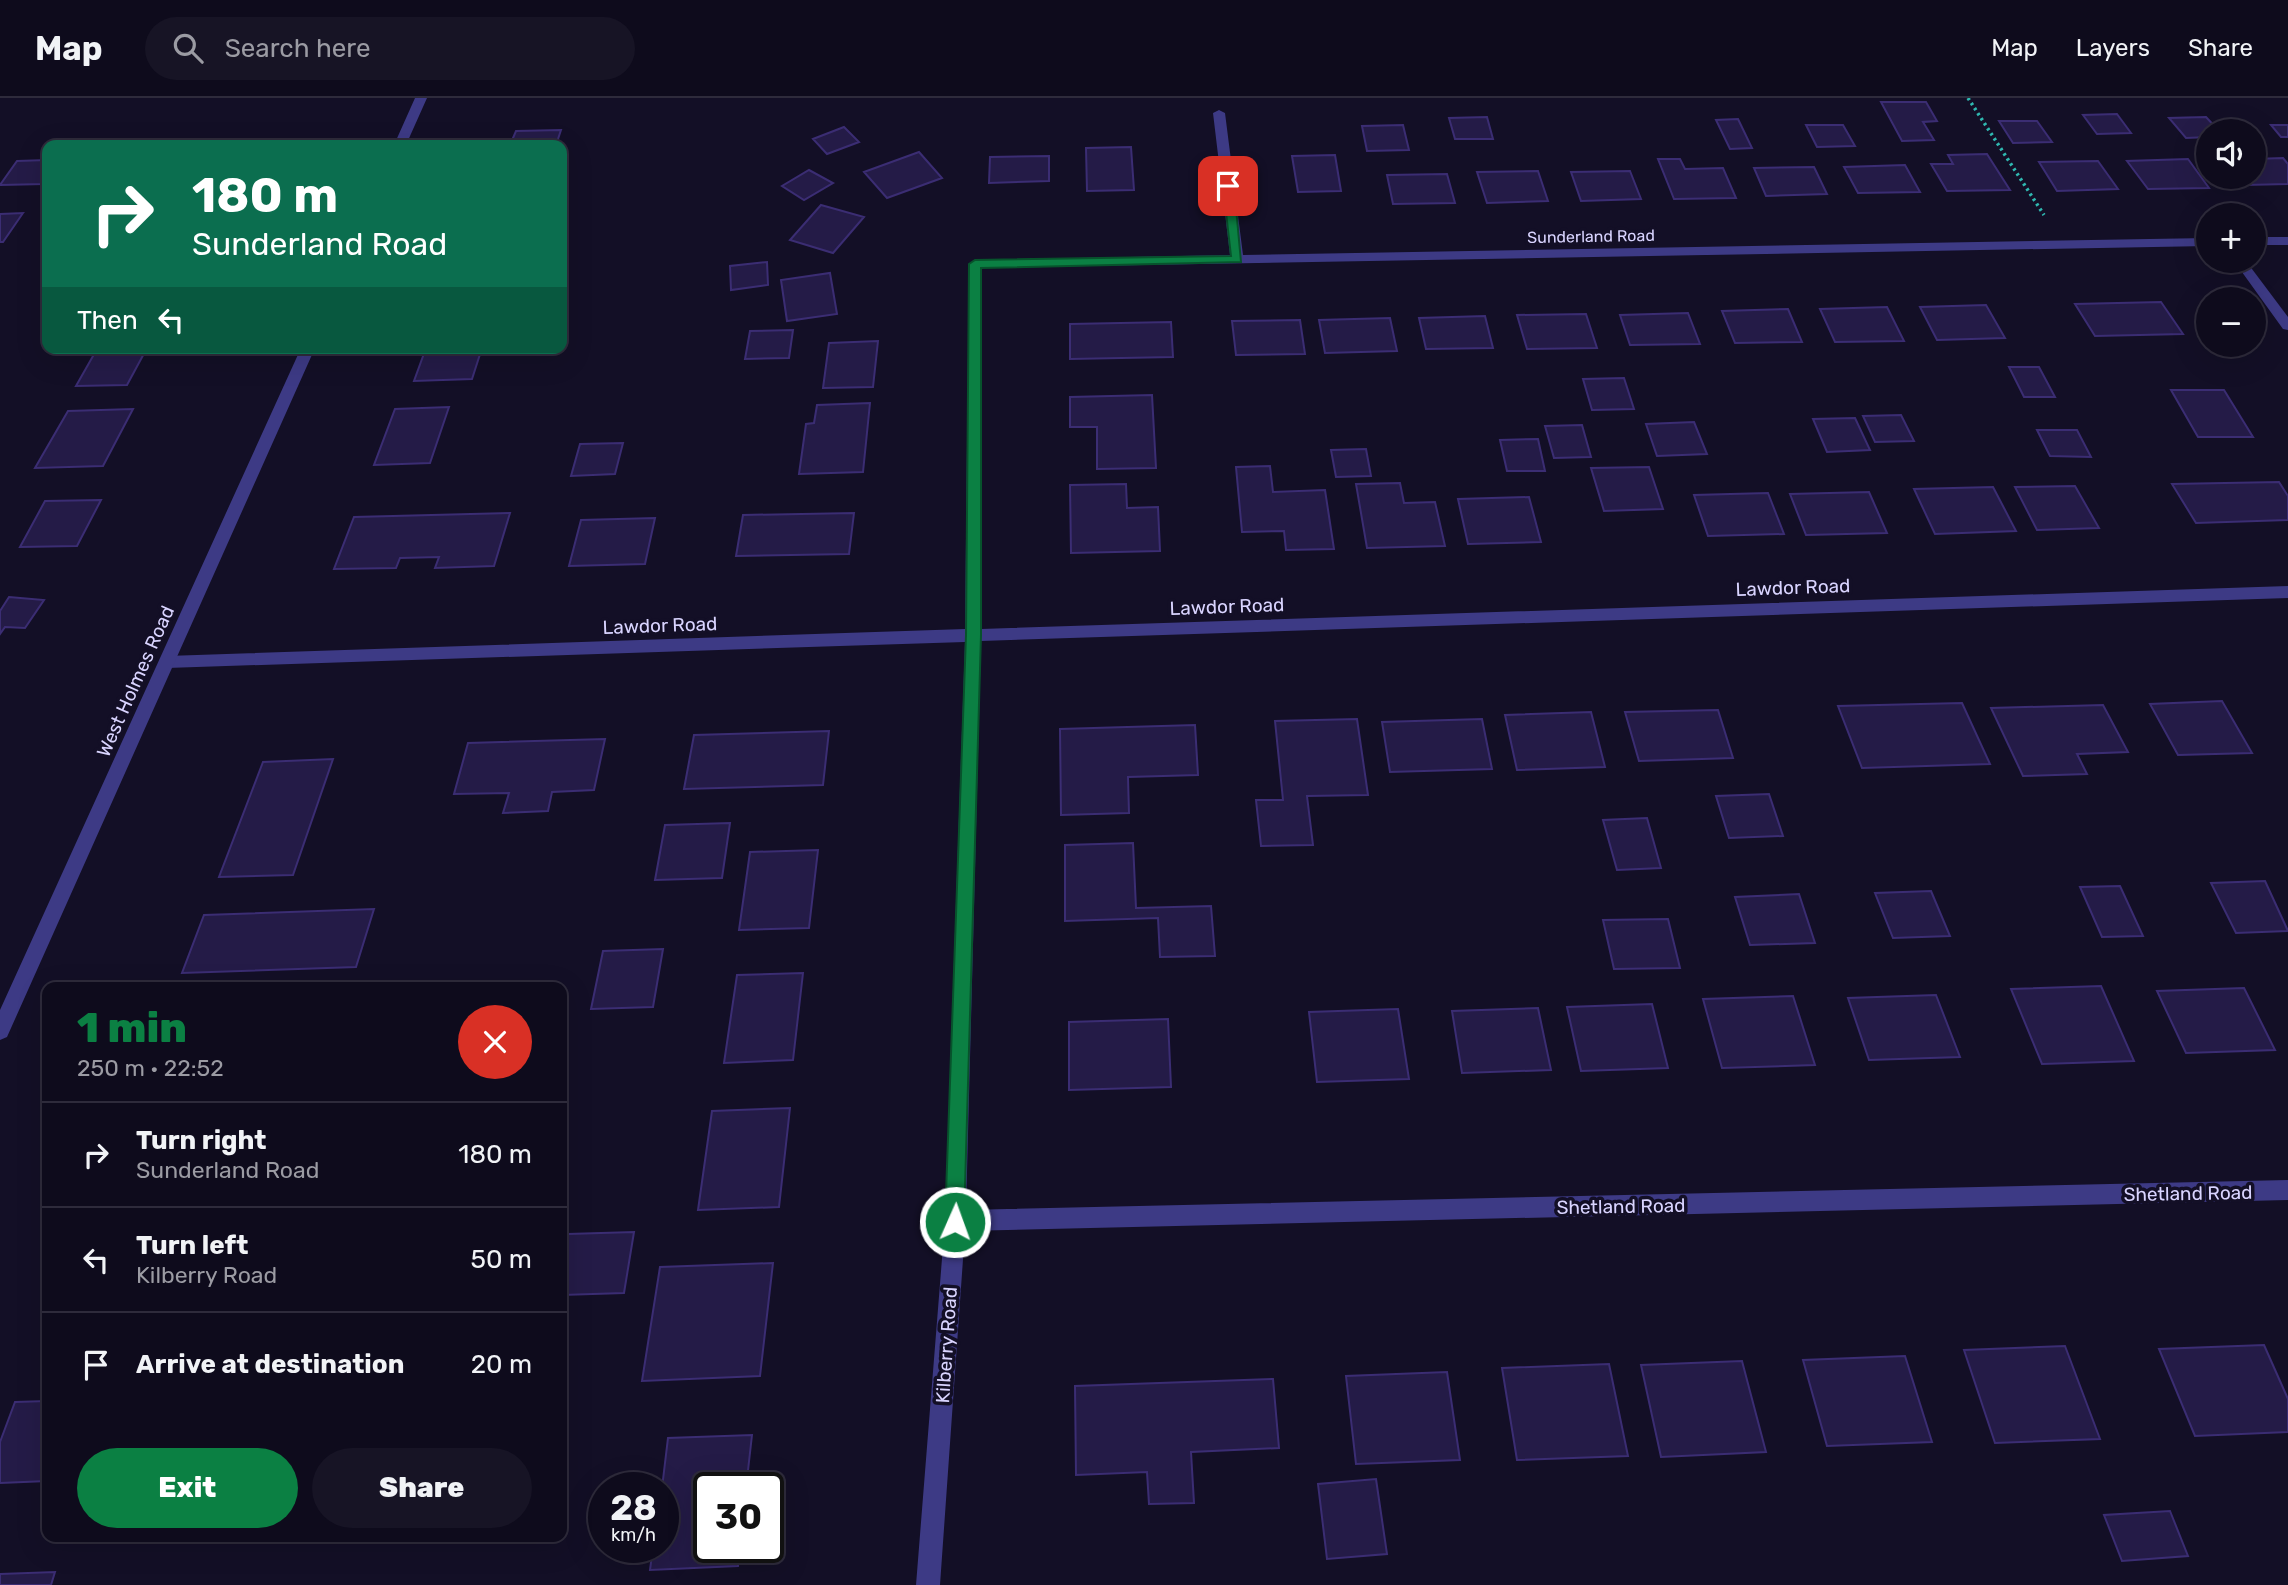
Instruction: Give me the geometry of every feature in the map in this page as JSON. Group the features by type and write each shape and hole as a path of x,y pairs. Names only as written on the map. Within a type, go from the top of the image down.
{"street":[{"path":"402,140 421,98"},
{"path":"1219,113 1237,259"},
{"path":"2266,241 2288,241"},
{"name":"Sunderland Road","path":"975,264 2196,242"},
{"name":"Kilberry Road","path":"928,1585 955,1222 974,635 975,264"},
{"path":"2249,273 2288,326"},
{"name":"West Holmes Road","path":"0,1031 306,354"},
{"name":"Lawdor Road","path":"167,662 2288,592"},
{"name":"Shetland Road","path":"955,1222 2288,1190"}],"path":[{"path":"1968,98 2064,245"}],"building":[{"path":"1881,102 1926,102 1937,121 1923,122 1934,140 1902,141"},
{"path":"2117,114 2131,133 2097,134 2083,115"},
{"path":"1487,117 1493,139 1455,139 1449,118"},
{"path":"2169,118 2208,119 2196,119 2196,138 2186,138"},
{"path":"1738,119 1752,148 1730,149 1716,120"},
{"path":"1999,121 2037,121 2052,142 2013,143"},
{"path":"1403,125 1409,150 1367,151 1362,126"},
{"path":"1806,125 1843,125 1855,146 1817,147"},
{"path":"2271,125 2288,125 2288,137 2281,137"},
{"path":"844,127 859,142 827,154 813,139"},
{"path":"561,130 558,140 512,140 516,131"},
{"path":"1131,147 1134,190 1087,191 1086,148"},
{"path":"919,152 942,178 887,198 864,172"},
{"path":"1987,154 2010,190 1947,191 1931,164 1953,164 1948,155"},
{"path":"1335,155 1341,191 1298,192 1292,156"},
{"path":"1049,156 1049,181 989,183 990,157"},
{"path":"2283,158 2288,164 2288,184 2266,185 2266,159"},
{"path":"1658,159 1680,159 1685,169 1723,168 1736,198 1674,199"},
{"path":"2188,159 2196,170 2196,188 2148,189 2127,161"},
{"path":"42,160 42,184 0,185 17,161"},
{"path":"2098,161 2118,189 2057,191 2039,162"},
{"path":"1905,165 1920,192 1858,193 1844,167"},
{"path":"1814,167 1827,194 1766,196 1754,168"},
{"path":"809,170 833,183 804,200 782,186"},
{"path":"1538,171 1548,201 1487,203 1477,172"},
{"path":"1630,171 1641,199 1581,201 1571,172"},
{"path":"1447,174 1455,203 1393,204 1387,175"},
{"path":"821,205 864,217 833,253 790,240"},
{"path":"23,213 3,242 0,242 0,214"},
{"path":"767,262 768,285 731,290 730,266"},
{"path":"830,273 837,314 787,321 781,280"},
{"path":"2161,302 2183,334 2095,336 2075,304"},
{"path":"1986,305 2005,338 1937,340 1920,307"},
{"path":"1887,307 1904,341 1835,342 1820,309"},
{"path":"1788,309 1802,342 1735,343 1722,311"},
{"path":"1688,313 1700,344 1630,345 1620,315"},
{"path":"1586,314 1597,348 1527,349 1517,315"},
{"path":"1485,316 1493,348 1426,349 1419,318"},
{"path":"1390,318 1397,351 1325,353 1319,320"},
{"path":"1300,320 1305,354 1236,355 1232,321"},
{"path":"1171,322 1173,357 1070,359 1070,324"},
{"path":"793,330 789,358 745,359 750,331"},
{"path":"878,341 873,387 823,388 829,343"},
{"path":"94,354 144,354 127,385 76,386"},
{"path":"424,354 480,354 472,379 414,381"},
{"path":"2009,367 2039,367 2055,397 2024,397"},
{"path":"1624,378 1634,409 1592,410 1583,379"},
{"path":"2171,390 2224,390 2253,437 2198,437"},
{"path":"1152,395 1156,468 1097,469 1097,427 1070,427 1070,397"},
{"path":"870,403 863,472 799,474 806,424 814,423 817,405"},
{"path":"449,407 430,463 374,465 395,409"},
{"path":"133,409 103,466 35,468 68,411"},
{"path":"1901,415 1914,441 1875,442 1863,416"},
{"path":"1855,418 1870,450 1827,452 1813,419"},
{"path":"1694,422 1707,454 1657,456 1646,424"},
{"path":"1582,425 1591,457 1554,458 1545,426"},
{"path":"2037,430 2077,430 2091,457 2050,456"},
{"path":"1538,439 1545,471 1507,471 1500,440"},
{"path":"623,443 615,474 571,476 580,444"},
{"path":"1366,449 1371,476 1336,477 1331,450"},
{"path":"1270,466 1273,492 1325,490 1334,549 1286,550 1284,531 1242,532 1236,467"},
{"path":"1649,467 1663,509 1604,511 1591,468"},
{"path":"2279,482 2288,496 2288,520 2196,523 2172,484"},
{"path":"1400,483 1404,503 1435,502 1445,546 1367,548 1356,484"},
{"path":"1126,484 1127,508 1158,507 1160,551 1071,553 1070,485"},
{"path":"2075,486 2099,528 2037,530 2015,487"},
{"path":"1993,487 2016,531 1935,534 1914,489"},
{"path":"1869,492 1887,533 1806,535 1790,494"},
{"path":"1768,493 1784,534 1708,536 1694,495"},
{"path":"1529,497 1541,542 1468,544 1458,499"},
{"path":"101,500 77,546 20,547 45,501"},
{"path":"510,513 494,566 435,568 439,557 400,558 396,568 334,569 354,517"},
{"path":"854,513 849,554 736,556 743,515"},
{"path":"655,518 645,564 569,566 581,520"},
{"path":"9,597 44,600 25,628 5,627 0,634 0,611"},
{"path":"2222,701 2252,753 2178,755 2150,704"},
{"path":"1962,703 1990,764 1862,768 1838,706"},
{"path":"2103,705 2128,752 2077,754 2087,774 2023,776 1991,708"},
{"path":"1718,710 1733,758 1639,761 1625,712"},
{"path":"1591,712 1605,767 1517,770 1505,715"},
{"path":"1357,719 1368,795 1307,796 1313,845 1261,846 1256,800 1283,800 1275,721"},
{"path":"1482,719 1492,769 1390,772 1382,722"},
{"path":"1195,725 1198,775 1128,777 1129,813 1061,815 1060,729"},
{"path":"829,731 823,785 684,789 694,735"},
{"path":"605,739 594,790 552,792 548,811 503,813 509,793 454,794 468,743"},
{"path":"333,759 293,875 219,877 263,762"},
{"path":"1769,794 1783,836 1729,838 1716,796"},
{"path":"1647,818 1661,868 1617,870 1603,820"},
{"path":"730,823 722,878 655,880 665,825"},
{"path":"1133,843 1136,908 1211,906 1215,956 1160,957 1158,918 1065,921 1065,845"},
{"path":"818,850 809,928 739,930 750,852"},
{"path":"2265,881 2288,931 2236,933 2211,883"},
{"path":"2120,886 2143,936 2102,937 2080,887"},
{"path":"1931,891 1950,936 1893,938 1875,893"},
{"path":"1799,894 1815,943 1750,945 1735,897"},
{"path":"374,909 356,967 182,973 204,915"},
{"path":"1668,919 1680,968 1614,969 1603,920"},
{"path":"663,949 653,1007 591,1009 603,951"},
{"path":"803,973 793,1060 724,1063 737,975"},
{"path":"2101,986 2134,1061 2042,1064 2011,989"},
{"path":"2244,988 2275,1050 2186,1053 2157,991"},
{"path":"1936,995 1960,1057 1869,1060 1848,998"},
{"path":"1793,996 1815,1065 1722,1068 1703,999"},
{"path":"1652,1004 1668,1068 1581,1071 1567,1007"},
{"path":"1538,1008 1551,1070 1462,1073 1452,1011"},
{"path":"1398,1009 1409,1079 1317,1082 1309,1012"},
{"path":"1168,1019 1171,1087 1069,1090 1069,1022"},
{"path":"790,1108 779,1207 698,1210 712,1111"},
{"path":"634,1232 624,1293 567,1295 568,1234"},
{"path":"773,1263 760,1376 642,1381 660,1267"},
{"path":"2264,1345 2288,1399 2288,1432 2195,1436 2159,1349"},
{"path":"2065,1346 2100,1439 1995,1443 1964,1350"},
{"path":"1905,1356 1932,1442 1827,1446 1803,1360"},
{"path":"1742,1361 1766,1452 1661,1457 1641,1365"},
{"path":"1609,1364 1628,1456 1517,1460 1502,1368"},
{"path":"1447,1372 1460,1460 1356,1464 1346,1376"},
{"path":"1273,1379 1279,1448 1191,1452 1194,1503 1149,1504 1147,1472 1076,1475 1075,1386"},
{"path":"42,1401 42,1481 0,1483 0,1442 15,1402"},
{"path":"752,1435 748,1472 693,1472 693,1563 738,1563 738,1566 650,1570 651,1563 679,1563 679,1472 664,1472 668,1438"},
{"path":"1376,1479 1387,1554 1327,1559 1318,1484"},
{"path":"2170,1511 2188,1556 2122,1561 2104,1515"},
{"path":"55,1572 51,1585 0,1585 0,1574"}],"route":[{"path":"955,1222 974,635 975,264 1237,259 1228,186"}]}
